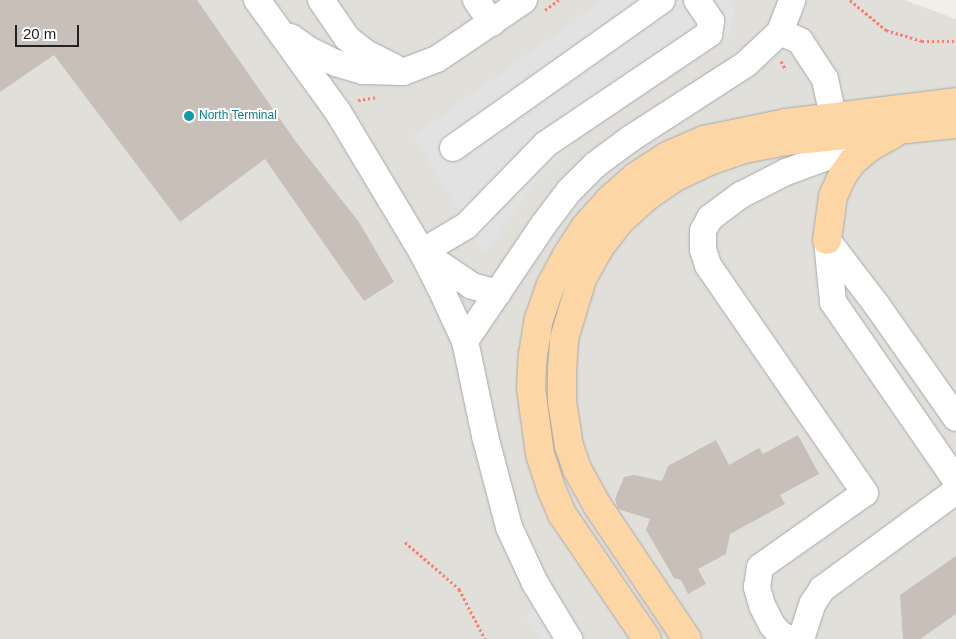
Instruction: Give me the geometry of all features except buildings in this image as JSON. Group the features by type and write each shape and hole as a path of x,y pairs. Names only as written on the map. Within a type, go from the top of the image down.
{"main road":[{"path":"647,639 562,514 540,454 532,388 533,354 539,319 551,285 585,226 608,200 635,177 667,156 704,140 738,131 956,102"},
{"path":"687,639 597,505 577,469 569,446 562,402 564,340 582,279 599,248 622,219 649,195 677,176 744,149 786,141 956,124"},
{"path":"827,240 834,196 843,175 852,162 870,147 901,130"}],"street":[{"path":"321,0 347,38 364,52 403,72"},
{"path":"476,0 492,23"},
{"path":"264,10 308,50 336,63 362,70 403,72 437,59 524,0"},
{"path":"452,148 662,0"},
{"path":"422,252 466,226 546,144 709,34 711,21 697,0"},
{"path":"465,341 544,224 569,191 595,165 630,139 746,64 780,32 792,0"},
{"path":"264,10 338,112 422,252 465,341 485,436 509,527 536,583 569,639"},
{"path":"780,32 800,41 825,79 833,117"},
{"path":"791,639 781,635 772,625 762,605 757,586 760,567 865,493 708,265 703,250 703,231 710,218 722,208 786,172 901,130"},
{"path":"827,240 876,304 956,418"},
{"path":"827,240 833,302 956,480"},
{"path":"422,252 472,286 498,293"},
{"path":"801,639 812,603 822,589 956,491"}],"path":[{"path":"850,0 886,30 922,41 956,41"},
{"path":"405,542 459,589 486,639"}],"shaded area":[{"path":"0,0 904,0 956,19 956,639 0,639"},
{"path":"604,0 726,0 735,12 729,35 583,135 539,176 485,254 413,136"},
{"path":"536,600 562,639 540,639 527,620"}],"place":[{"name":"North Terminal","path":"189,116"}]}
